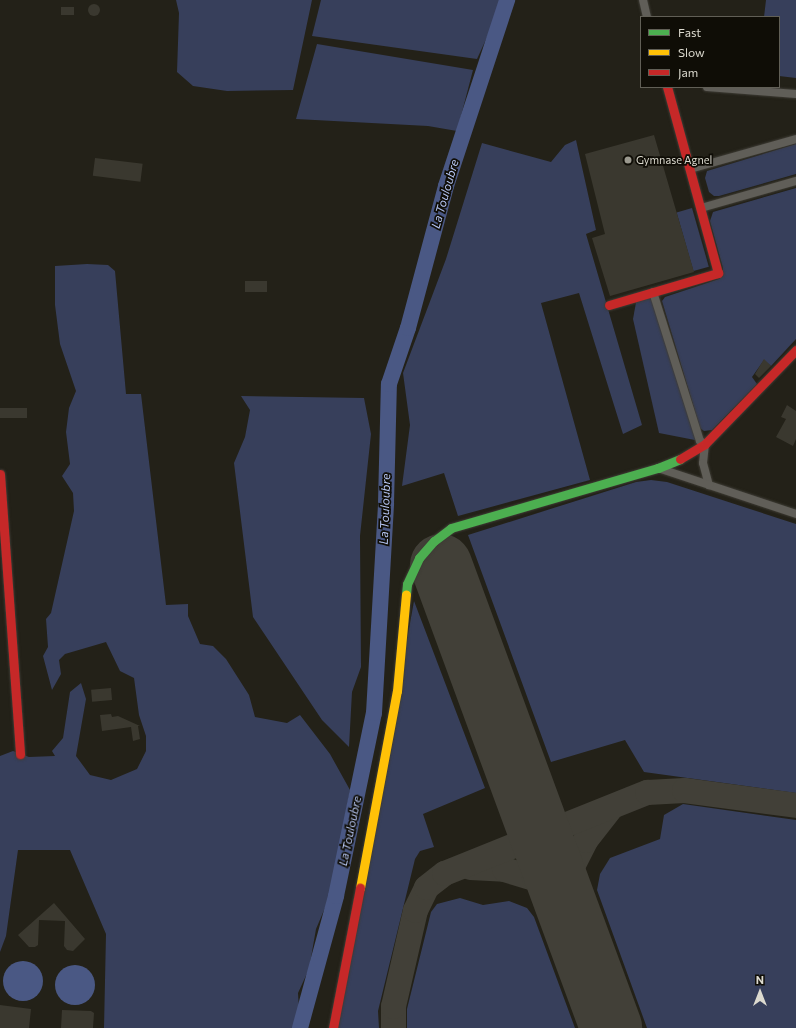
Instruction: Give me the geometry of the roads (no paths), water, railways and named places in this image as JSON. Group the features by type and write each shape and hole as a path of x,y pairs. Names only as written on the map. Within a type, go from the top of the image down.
{"street":[{"path":"643,0 647,16"},
{"path":"609,305 718,273 667,88"},
{"path":"720,88 796,94"},
{"path":"690,169 796,138"},
{"path":"701,208 796,181"},
{"path":"653,292 700,441 705,444"},
{"path":"333,1028 397,691 407,584 419,558 434,541 451,528 658,468 682,458 705,444 796,350"},
{"path":"705,444 703,463 709,485"},
{"path":"658,468 796,514"},
{"path":"0,474 20,754"}],"waterway":[{"name":"La Touloubre","path":"300,1028 336,896 374,713 386,503 389,384 408,328 446,186 507,0"}],"place":[{"name":"Gymnase Agnel","path":"628,160"}]}
